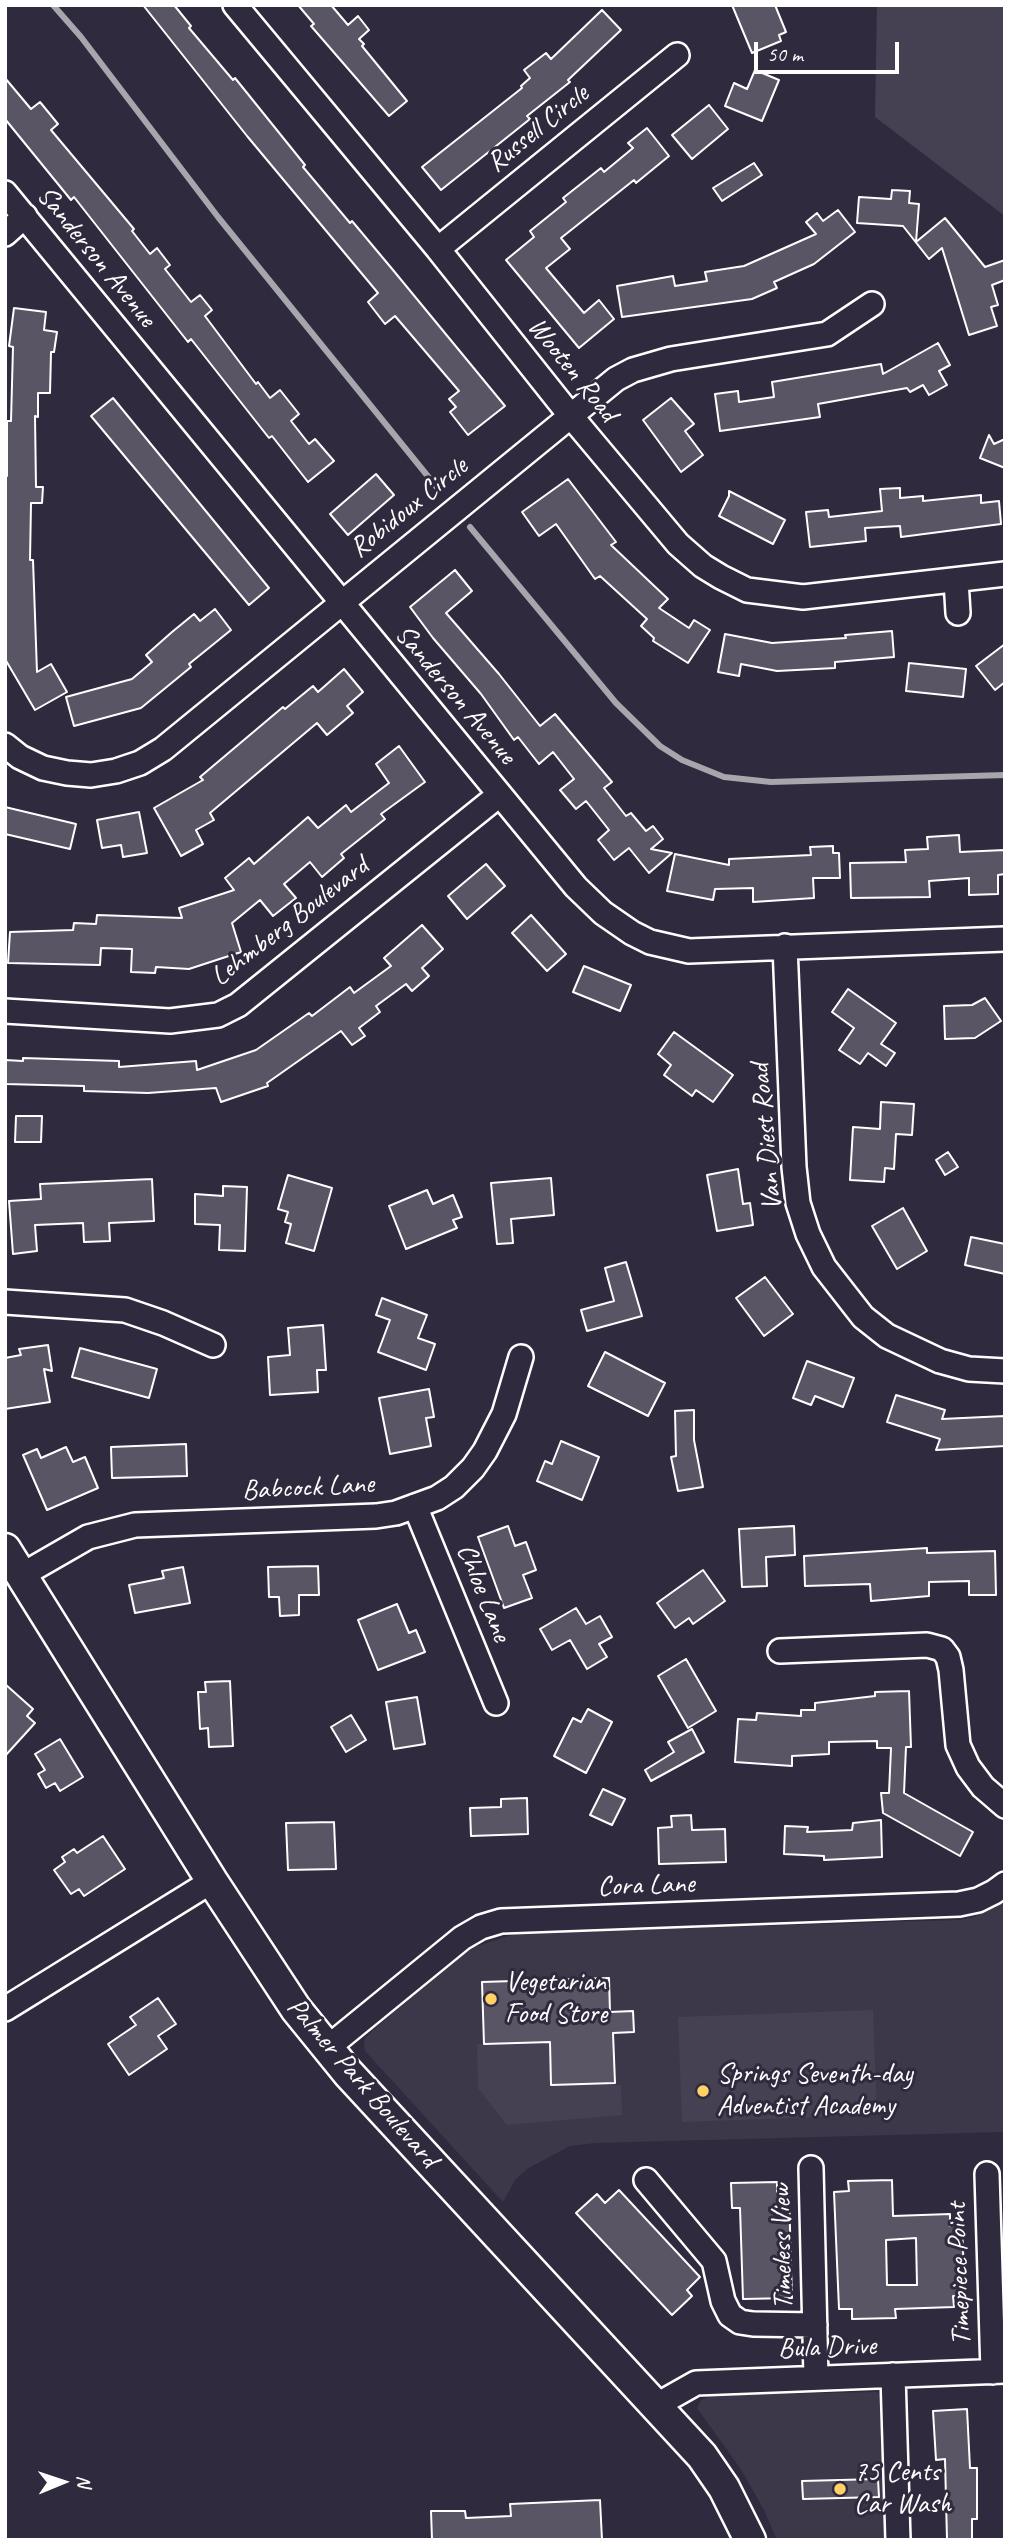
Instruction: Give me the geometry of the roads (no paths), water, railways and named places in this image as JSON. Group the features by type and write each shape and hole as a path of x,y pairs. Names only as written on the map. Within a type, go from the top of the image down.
{"main road":[{"name":"Palmer Park Boulevard","path":"5,1549 212,1881 280,1986 326,2049 702,2456 724,2488 750,2540"}],"street":[{"name":"Wooten Road","path":"235,5 438,249 569,415 678,544 721,578 747,590 803,597 1005,574"},
{"name":"Russell Circle","path":"438,249 677,55"},
{"name":"Sanderson Avenue","path":"5,193 499,795 576,887 603,913 650,942 689,951 1005,939"},
{"path":"5,234 24,216"},
{"name":"Robidoux Circle","path":"5,745 20,757 43,768 67,773 91,775 140,763 163,749 616,379 633,370 671,359 827,334 872,304"},
{"path":"956,580 958,613"},
{"name":"Lehmberg Boulevard","path":"5,1011 170,1021 218,1015 238,1005 499,795"},
{"name":"Van Diest Road","path":"785,946 793,1167 798,1203 808,1234 824,1267 863,1317 887,1336 940,1361 969,1369 1005,1371"},
{"path":"5,1302 125,1310 213,1345"},
{"name":"Babcock Lane","path":"22,1575 88,1537 135,1525 376,1516 396,1513 438,1497 454,1488 473,1468 504,1414 521,1357"},
{"name":"Chloe Lane","path":"415,1506 496,1703"},
{"path":"780,1651 927,1645 942,1649 948,1657 951,1670 958,1745 968,1767 983,1787 1005,1806"},
{"path":"5,2009 212,1881"},
{"name":"Cora Lane","path":"326,2049 462,1938 481,1927 501,1921 959,1904 978,1900 1005,1884"},
{"name":"Timeless View","path":"811,2168 816,2378"},
{"name":"Timepiece Point","path":"987,2174 999,2372"},
{"name":"Timeless View","path":"646,2180 714,2261 723,2301 730,2315 740,2322 753,2325 815,2325"},
{"name":"Bula Drive","path":"657,2405 696,2383 999,2372"},
{"path":"892,2375 898,2540"}],"waterway":[{"path":"53,5 81,37 218,217 439,490"},
{"path":"470,527 616,703 660,746 682,760 724,777 771,782 1005,775"}],"place":[{"name":"Vegetarian Food Store","path":"491,1999"},
{"name":"Springs Seventh-day Adventist Academy","path":"703,2091"},
{"name":"75 Cents Car Wash","path":"840,2489"}]}
